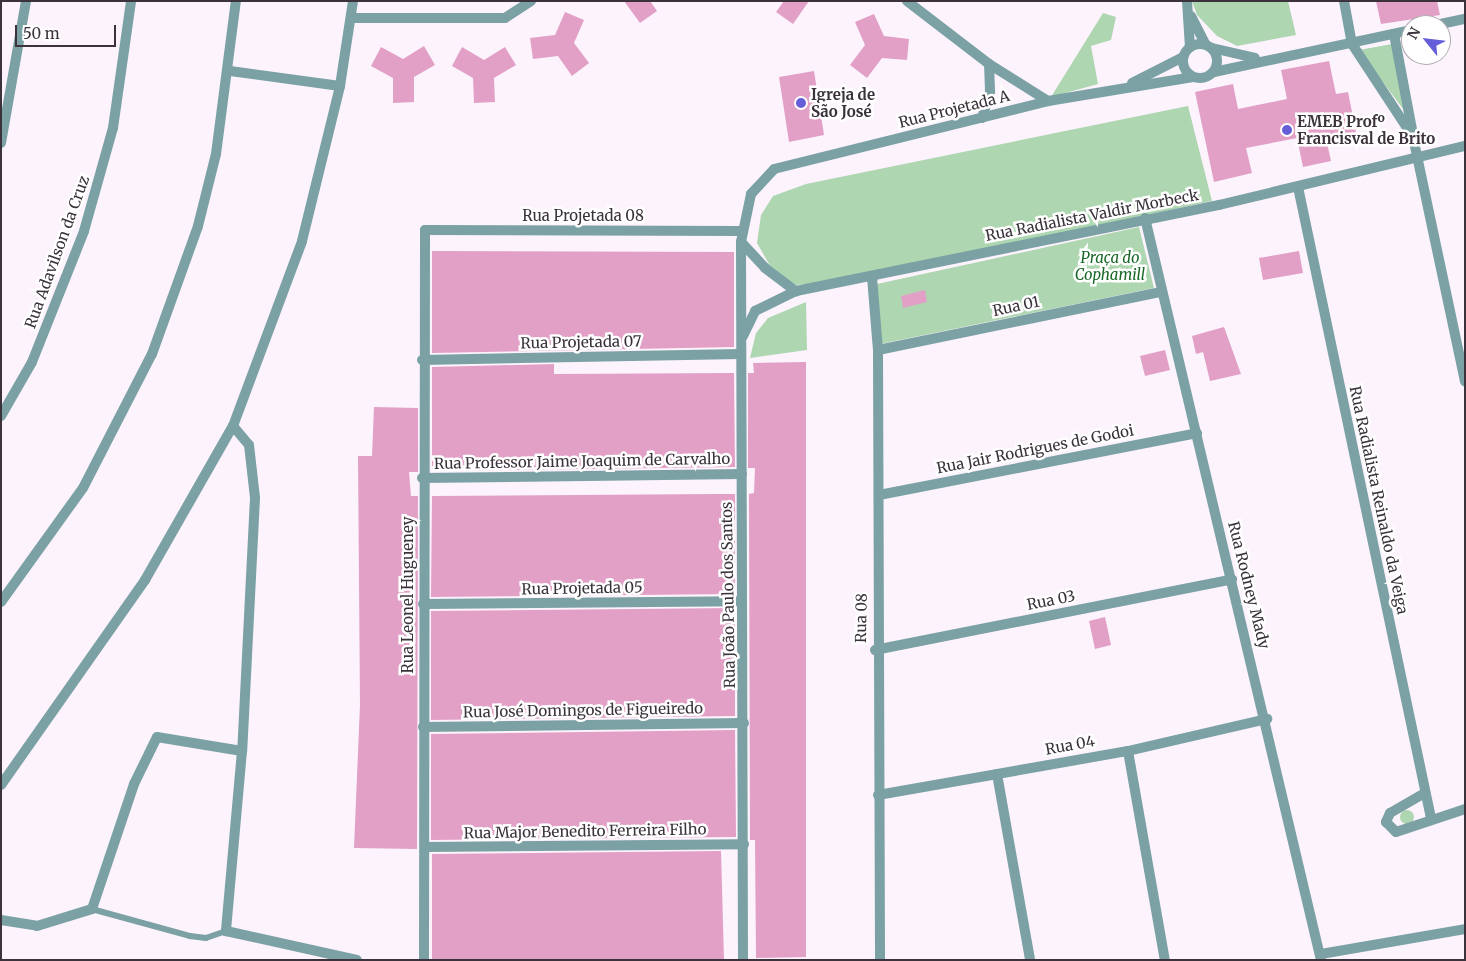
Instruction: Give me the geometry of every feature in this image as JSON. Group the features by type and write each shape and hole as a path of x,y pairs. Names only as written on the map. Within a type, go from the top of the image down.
{"street":[{"path":"1,143 26,1"},
{"name":"Rua Adavilson da Cruz","path":"2,413 32,362 84,230 113,128 131,1"},
{"path":"1,602 83,488 152,354 198,226 230,71 236,1"},
{"path":"1,785 145,580 233,426 302,241 340,86 353,18 353,1"},
{"path":"353,18 505,18 519,6 532,1"},
{"path":"907,1 988,64 1048,101"},
{"path":"1188,1 1190,47 1183,57 1184,68 1192,77 1203,78 1214,72 1266,58 1352,44 1401,32"},
{"path":"1344,1 1352,44 1413,138"},
{"path":"1190,13 1217,57 1214,72"},
{"path":"1451,22 1465,19"},
{"path":"1394,34 1413,138 1465,382"},
{"path":"1190,47 1209,46 1239,57 1266,58"},
{"name":"Rua Projetada A","path":"1125,87 1183,57"},
{"path":"982,118 990,92 988,64"},
{"path":"230,71 340,86"},
{"name":"Rua Projetada A","path":"741,231 751,194 774,169 1048,101 1192,77"},
{"name":"Rua Radialista Valdir Morbeck","path":"796,291 872,277 1298,187 1417,156 1465,146"},
{"name":"Rua Radialista Reinaldo da Veiga","path":"1298,187 1423,794 1431,818"},
{"name":"Rua Rodney Mady","path":"1145,218 1161,292 1267,719 1321,957"},
{"name":"Rua Projetada 08","path":"425,230 741,231"},
{"name":"Rua Leonel Hugueney","path":"424,960 426,847 423,726 422,360 425,230"},
{"name":"Rua João Paulo dos Santos","path":"741,231 744,723 743,960"},
{"path":"741,242 765,268 796,291 756,311 741,342"},
{"name":"Rua 08","path":"872,277 878,350 879,495 876,650 880,960"},
{"name":"Rua 01","path":"878,350 1161,292"},
{"name":"Rua Projetada 07","path":"422,360 741,354"},
{"path":"233,426 249,445 255,498 242,751 226,931 357,960"},
{"name":"Rua Jair Rodrigues de Godoi","path":"879,495 1197,433"},
{"name":"Rua Professor Jaime Joaquim de Carvalho","path":"422,478 742,474"},
{"name":"Rua 03","path":"876,650 1232,580"},
{"name":"Rua Projetada 05","path":"423,604 742,601"},
{"name":"Rua 04","path":"878,795 1128,751 1267,719"},
{"name":"Rua José Domingos de Figueiredo","path":"423,726 744,723"},
{"path":"1,920 37,926 92,909 134,784 157,737 242,751"},
{"path":"1128,751 1165,960"},
{"path":"1,763 14,765"},
{"path":"997,774 1030,960"},
{"path":"1423,794 1390,814 1386,822 1396,832 1431,818 1465,809"},
{"name":"Rua Major Benedito Ferreira Filho","path":"426,847 744,844"},
{"path":"1321,957 1465,929"}],"lane":[{"path":"92,909 190,936 206,938 226,931"}],"green space":[{"path":"1192,1 1288,1 1296,35 1237,46 1217,36 1197,15"},
{"path":"1103,13 1116,17 1111,40 1091,46 1098,84 1051,97"},
{"path":"1392,44 1406,113 1359,50"},
{"path":"1188,106 1212,201 824,283 796,285 773,271 757,243 761,215 773,196 806,184"},
{"name":"Praça do Cophamill","path":"1139,227 1154,288 880,344 877,284"},
{"path":"806,302 807,350 750,358 756,333 768,318"},
{"path":"1404,810 1410,810 1414,817 1410,824 1404,824 1400,820 1400,814"}],"building":[{"path":"624,1 650,1 657,11 640,23"},
{"path":"784,1 809,1 793,24 776,12"},
{"path":"1376,1 1437,1 1440,15 1401,15 1401,21 1381,24"},
{"path":"565,12 584,20 574,43 589,63 572,76 558,56 533,59 530,38 555,35"},
{"path":"874,14 884,36 909,39 907,60 882,58 867,78 850,65 865,45 855,22"},
{"path":"424,46 435,65 414,77 414,102 393,103 393,78 371,66 381,47 403,59"},
{"path":"462,47 484,60 505,47 516,65 494,78 495,102 474,103 473,78 452,66"},
{"path":"1329,61 1336,94 1348,92 1356,132 1326,138 1331,161 1303,167 1297,138 1246,148 1252,173 1214,182 1195,92 1233,84 1238,109 1287,99 1281,70"},
{"name":"Igreja de São José","path":"814,71 824,135 789,142 779,77"},
{"path":"432,251 734,252 734,347 432,353"},
{"path":"1299,251 1303,273 1263,280 1259,258"},
{"path":"925,290 927,302 903,308 901,296"},
{"path":"1224,327 1241,374 1210,381 1203,352 1196,354 1192,336"},
{"path":"1165,350 1170,370 1145,376 1140,356"},
{"path":"806,362 806,957 756,958 755,840 750,840 749,494 754,493 755,468 748,468 748,373 754,373 753,363"},
{"path":"554,364 554,374 734,373 735,467 432,471 432,367"},
{"path":"374,407 418,408 418,472 409,472 411,496 418,496 417,849 354,848 360,705 358,456 372,456"},
{"path":"735,494 735,594 431,597 432,496"},
{"path":"735,608 735,716 431,720 431,611"},
{"path":"1105,617 1111,645 1095,649 1089,621"},
{"path":"735,730 736,837 431,840 431,734"},
{"path":"721,851 724,960 432,960 432,854"}],"place":[{"name":"Igreja de São José","path":"801,103"},
{"name":"EMEB Profº Francisval de Brito","path":"1287,130"}]}
